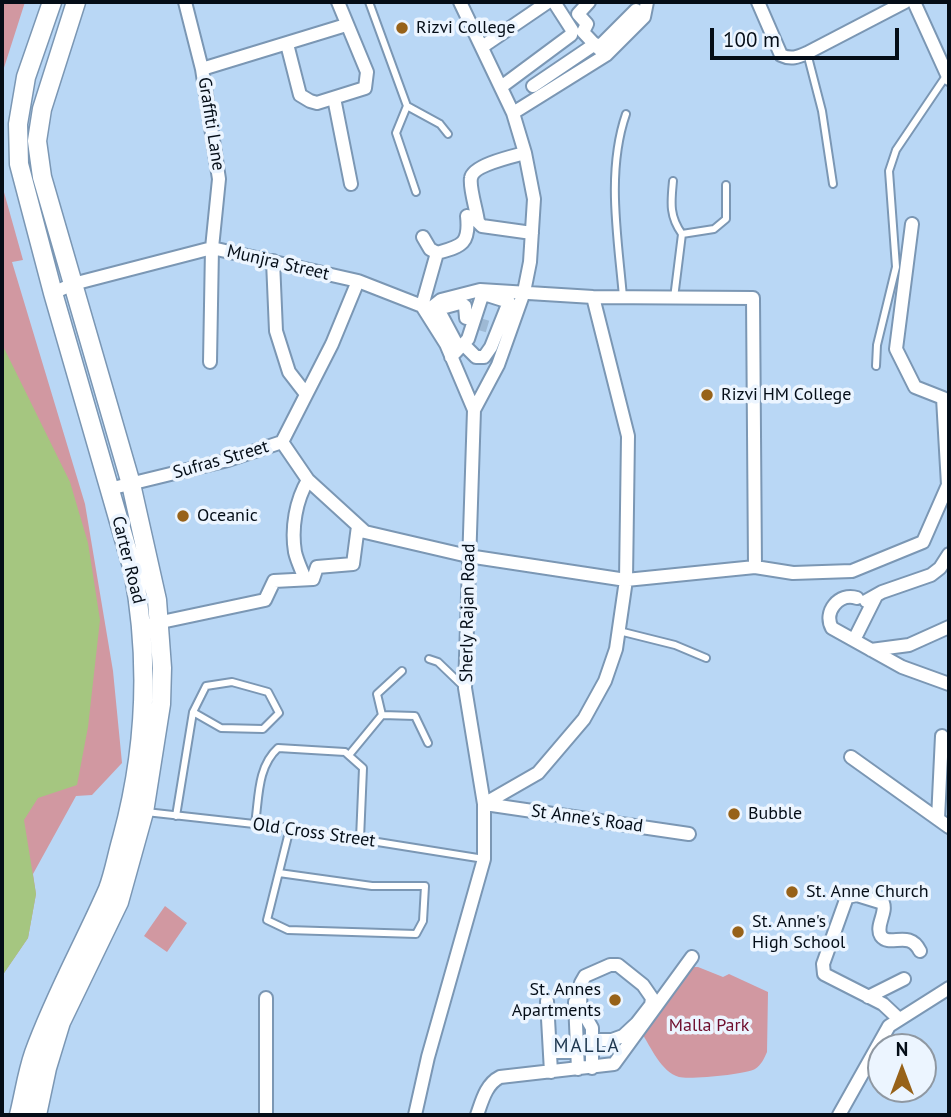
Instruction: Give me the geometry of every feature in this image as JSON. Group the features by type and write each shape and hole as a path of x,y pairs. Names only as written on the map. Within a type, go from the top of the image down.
{"main road":[{"name":"Carter Road","path":"37,1115 61,1021 119,902 144,812 161,704 150,624 52,293 19,164 18,124 26,76 52,2"},
{"name":"Carter Road","path":"19,1115 33,1056 52,1007 108,887 129,811 142,736 144,668 150,624 157,600 131,484 41,177 37,141 41,109 76,2"}],"street":[{"name":"Graffiti Lane","path":"185,2 202,69 219,179 212,248 210,362"},
{"path":"288,44 300,94 310,101 317,103 365,88 368,78 338,2"},
{"name":"Sherly Rajan Road","path":"415,1115 428,1057 484,859 484,804 465,688 474,410 498,365 501,331 517,300 530,262 534,199 525,153 513,113 460,2"},
{"path":"482,47 534,6 548,2"},
{"path":"501,87 571,35 572,30 554,2"},
{"path":"589,2 578,14 587,24 583,32 599,49"},
{"path":"513,113 599,49 647,2"},
{"path":"758,2 781,55 788,58 807,53 905,2"},
{"path":"914,2 948,77"},
{"path":"202,69 346,25"},
{"path":"533,86 599,49"},
{"path":"334,97 351,184"},
{"path":"525,153 480,168 471,180 478,222 482,226 532,233"},
{"path":"436,253 463,245 467,216"},
{"path":"282,442 308,480 365,532 468,556 626,580 755,567 793,573 852,571 923,542 947,485 943,398 915,387 896,349 912,224"},
{"path":"423,237 430,249 436,253"},
{"name":"Munjra Street","path":"52,293 73,284 212,248 358,281 429,304 460,303 465,306 472,321"},
{"path":"436,253 429,304 456,342 477,357 484,357 498,365"},
{"path":"273,261 276,331 289,372 306,394"},
{"name":"Sufras Street","path":"109,489 228,460 282,442 332,344 358,281"},
{"path":"429,304 480,290 517,300"},
{"path":"474,410 451,357 456,342 472,321 484,295 517,300 593,297 753,298 755,567"},
{"path":"484,804 538,774 584,719 605,681 616,649 626,580 628,436 593,297"},
{"path":"484,357 501,331"},
{"path":"305,579 295,553 295,524 298,498 308,480"},
{"path":"150,624 265,600 274,581 313,579 317,567 353,564 358,526"},
{"path":"948,684 902,667 832,628 828,620 831,611 843,597 866,598 945,570 949,554"},
{"path":"855,640 866,598"},
{"path":"871,650 909,645 949,627"},
{"path":"942,736 944,823"},
{"path":"851,757 944,823"},
{"name":"St Anne's Road","path":"484,804 689,834"},
{"path":"899,1019 883,1004 824,975 823,964 849,895 883,903 885,909 879,929 881,935 887,940 910,940 917,944 920,951"},
{"path":"477,1115 493,1081 500,1077 614,1064 692,957"},
{"path":"585,1069 593,1040 590,1022 580,1007 581,983 585,976 610,965 618,965 643,985 652,998 651,1005 623,1036 612,1040 593,1040"},
{"path":"868,997 904,979"},
{"path":"839,1115 889,1026 949,988"},
{"path":"265,998 266,1115"},
{"path":"575,998 578,1052 585,1069"},
{"path":"547,1000 551,1072"},
{"path":"550,1052 578,1052"}],"lane":[{"path":"369,2 407,106 440,124 448,134"},
{"path":"807,53 822,111 833,184"},
{"path":"876,366 877,345 896,267 889,171 896,150 948,77"},
{"path":"407,106 396,133 416,192"},
{"path":"624,297 615,199 618,137 626,114"},
{"path":"673,180 670,208 674,223 682,234 674,298"},
{"path":"682,234 714,229 726,219 726,185"},
{"path":"619,631 675,645 706,658"},
{"path":"429,659 438,662 465,688"},
{"path":"382,715 377,694 402,671"},
{"path":"176,817 193,712 206,686 232,682 268,692 279,713 263,729 221,728 193,712"},
{"path":"382,715 415,716 428,743"},
{"path":"349,755 382,715"},
{"path":"255,824 263,767 268,757 278,748 345,752 363,768 360,839"},
{"name":"Old Cross Street","path":"144,812 290,828 484,859"},
{"path":"279,873 372,886 425,886 423,921 415,934 288,930 267,920 290,828"}],"green space":[{"path":"2,2 25,2 2,74"},
{"path":"2,185 23,260 12,262 85,504 113,671 122,763 92,795 76,796 33,874 36,894 28,938 2,976"},
{"path":"165,906 187,923 167,952 144,936"},
{"name":"Malla Park","path":"689,967 698,967 723,977 729,974 768,992 767,1052 755,1069 731,1075 685,1078 667,1070 657,1058 641,1032"}],"shaded area":[{"path":"2,344 70,482 88,543 100,620 88,727 77,785 38,798 24,820 36,894 28,938 2,976"}],"tunnel":[{"path":"476,323 496,329"}],"place":[{"name":"Rizvi College","path":"402,28"},
{"name":"Rizvi HM College","path":"707,395"},
{"name":"Oceanic","path":"183,516"},
{"name":"Bubble","path":"734,814"},
{"name":"St. Anne Church","path":"792,892"},
{"name":"St. Anne's High School","path":"738,932"},
{"name":"St. Annes Apartments","path":"615,1000"}],"district":[{"name":"MALLA","path":"587,1047"}]}
